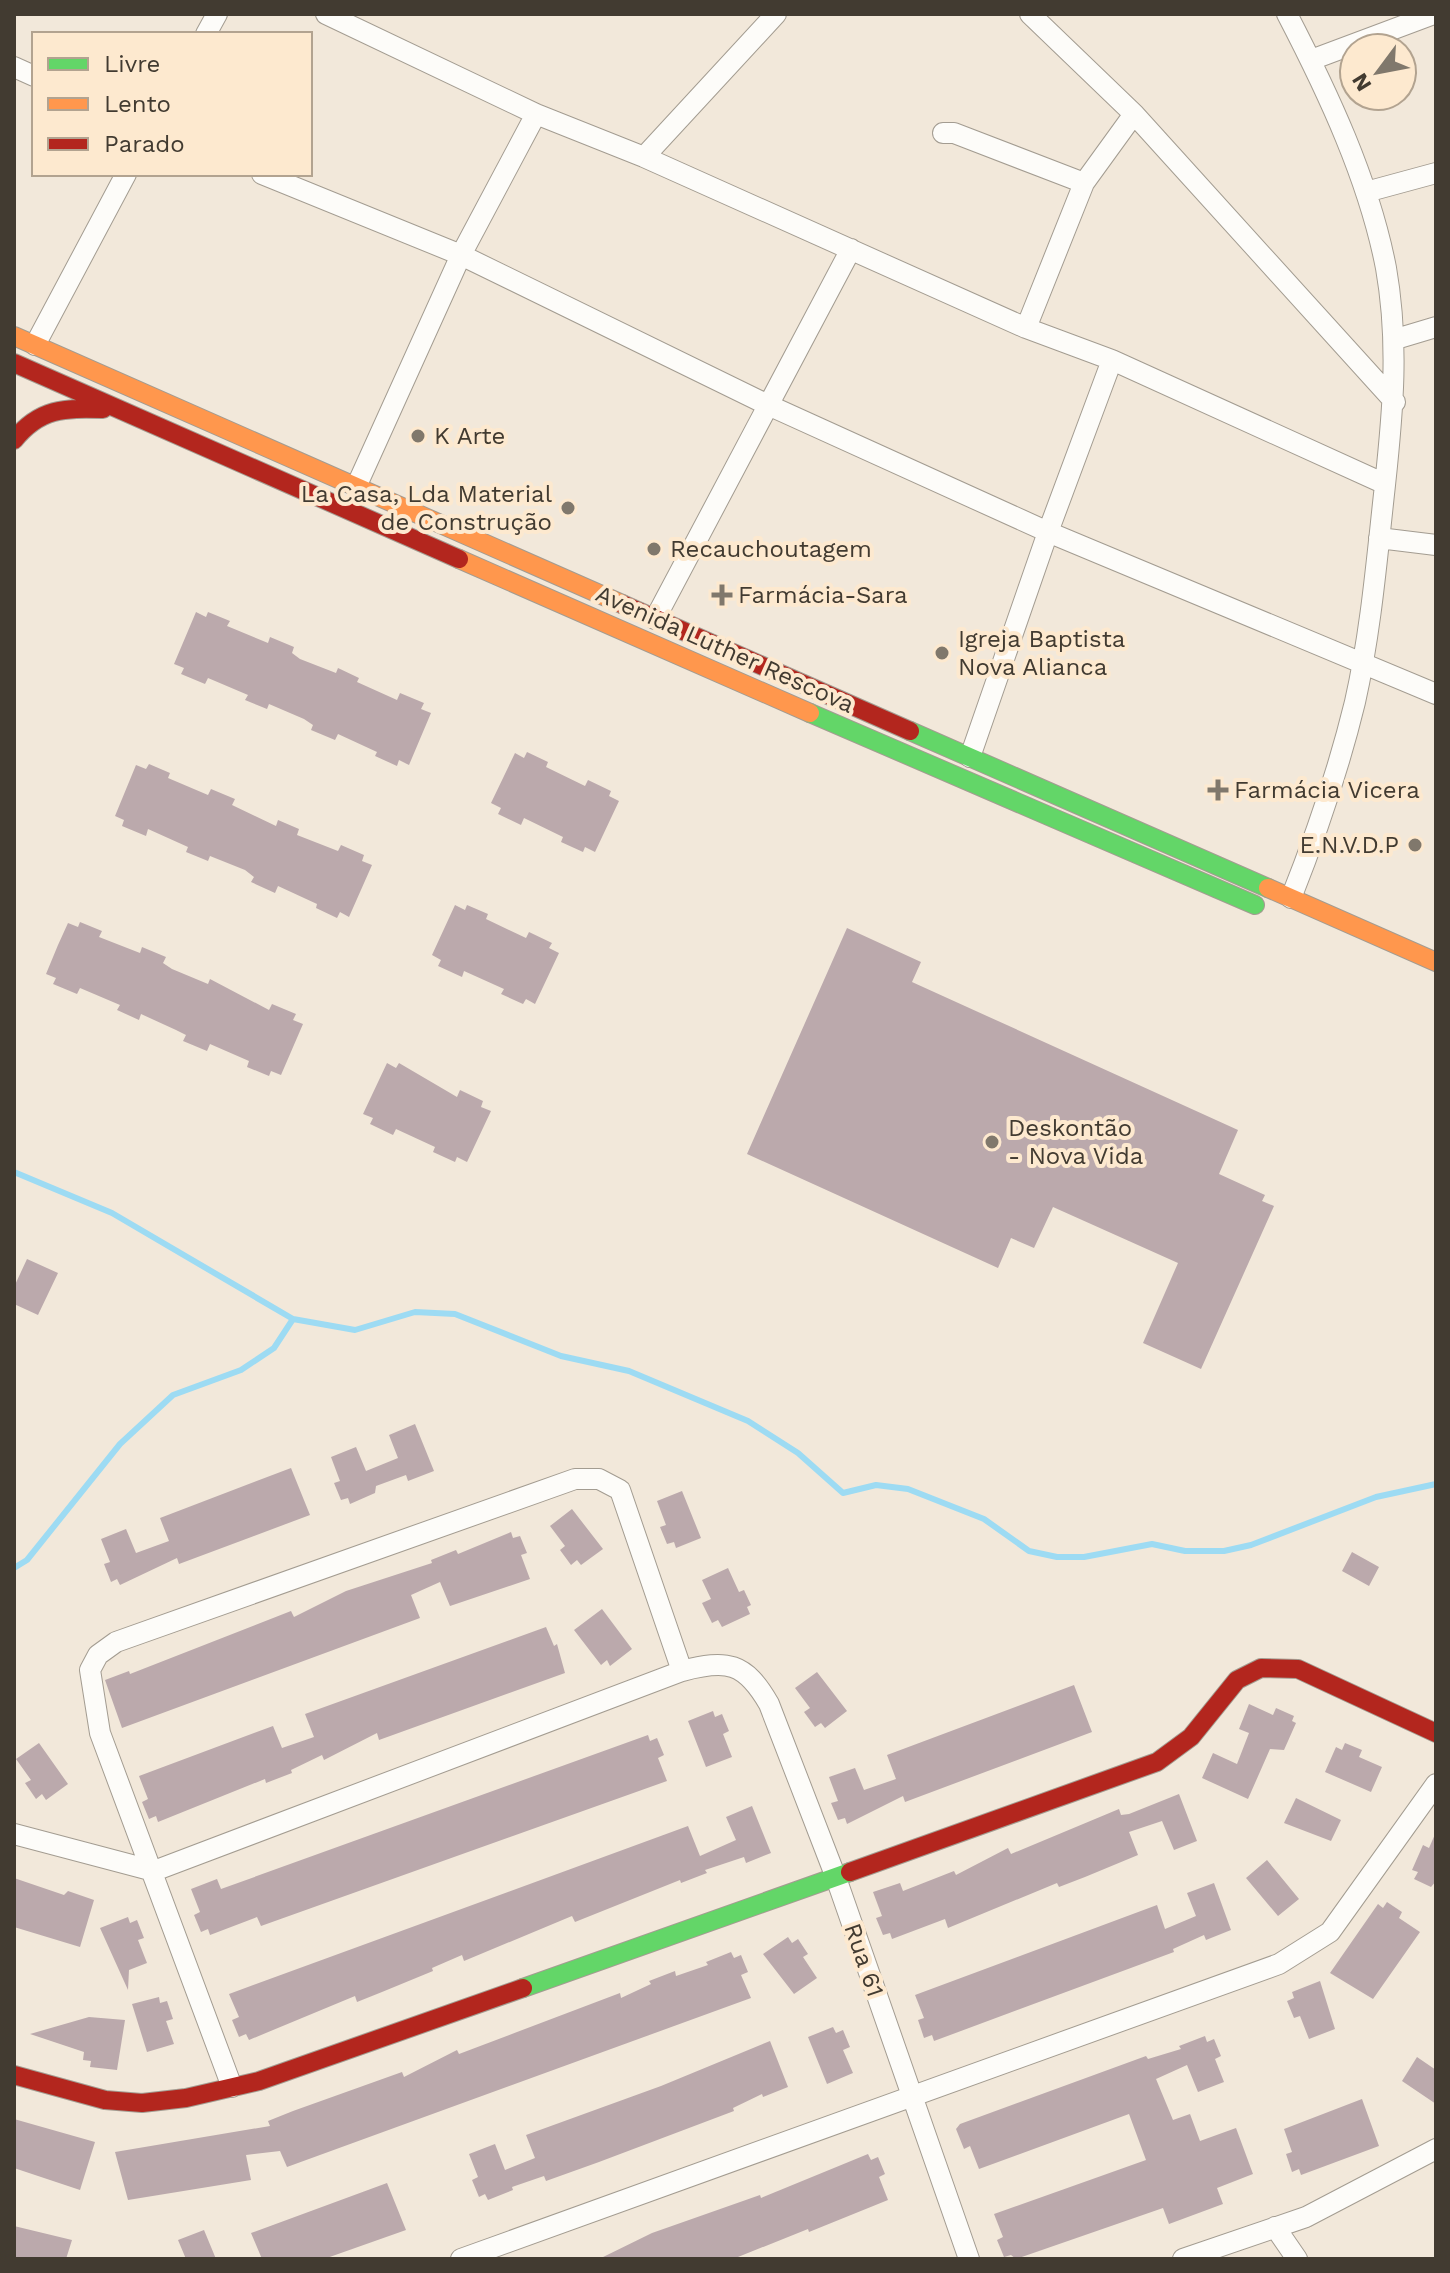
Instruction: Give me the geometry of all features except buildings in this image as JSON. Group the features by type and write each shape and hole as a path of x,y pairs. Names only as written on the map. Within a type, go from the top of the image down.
{"main road":[{"name":"Avenida Luther Rescova","path":"14,336 1436,962"},
{"name":"Avenida Luther Rescova","path":"14,363 973,785 1276,914"},
{"path":"14,440 29,419 42,411 117,409"},
{"path":"14,2075 104,2099 159,2103 259,2081 1159,1761 1179,1749 1198,1730 1225,1690 1257,1668 1277,1665 1298,1669 1436,1733"}],"street":[{"path":"207,32 217,14"},
{"path":"328,14 536,114 644,157 1026,328 1112,360 1385,484"},
{"path":"644,157 776,14"},
{"path":"1030,14 1134,114 1395,402"},
{"path":"1287,14 1311,60 1366,192 1385,266 1396,339 1395,402 1361,661 1348,727 1311,849 1291,898"},
{"path":"1311,60 1434,14"},
{"path":"356,487 461,255 536,114"},
{"path":"1026,328 1084,183 1134,114"},
{"path":"943,133 954,133 1084,183"},
{"path":"1366,192 1436,173"},
{"path":"35,345 125,176"},
{"path":"267,176 461,255 766,404 1048,532 1436,694"},
{"path":"655,619 766,404 851,249"},
{"path":"1396,339 1436,327"},
{"path":"970,757 1112,360"},
{"path":"1379,538 1436,545"},
{"path":"14,1834 154,1871 682,1671 620,1490 599,1479 575,1479 116,1642 98,1655 90,1670 93,1705 100,1733 154,1871 232,2087"},
{"name":"Rua 61","path":"682,1671 714,1662 742,1670 757,1683 769,1704 835,1875 969,2259"},
{"path":"461,2259 1212,1989 1305,1950 1330,1932 1436,1784"},
{"path":"1183,2259 1306,2217 1436,2149"},
{"path":"1275,2227 1297,2259"}],"waterway":[{"path":"14,1172 112,1213 293,1319 355,1330 415,1312 455,1314 561,1356 629,1371 748,1421 798,1453 843,1493 876,1485 908,1489 984,1519 1029,1551 1057,1557 1084,1557 1152,1544 1185,1551 1224,1551 1251,1545 1376,1497 1436,1484"},
{"path":"14,1568 27,1560 120,1444 173,1395 241,1370 274,1348 293,1319"}],"traffic: fast":[{"path":"810,713 1255,905"},
{"path":"910,731 1268,888"},
{"path":"523,1988 850,1872"}],"traffic: slow":[{"path":"14,336 622,604"},
{"path":"459,559 810,713"},
{"path":"1268,888 1436,962"}],"traffic: jam":[{"path":"14,363 459,559"},
{"path":"14,440 33,422 54,412 103,409"},
{"path":"622,604 910,731"},
{"path":"850,1872 1157,1762 1191,1737 1237,1680 1261,1668 1298,1669 1436,1733"},
{"path":"14,2075 105,2100 142,2103 186,2098 259,2081 523,1988"}],"place":[{"name":"K Arte","path":"418,436"},
{"name":"La Casa, Lda Material de Construção","path":"568,508"},
{"name":"Recauchoutagem","path":"654,549"},
{"name":"Farmácia-Sara","path":"722,595"},
{"name":"Igreja Baptista Nova Alianca","path":"942,653"},
{"name":"Farmácia Vicera","path":"1218,790"},
{"name":"E.N.V.D.P","path":"1415,845"},
{"name":"Deskontão - Nova Vida","path":"992,1142"}]}
